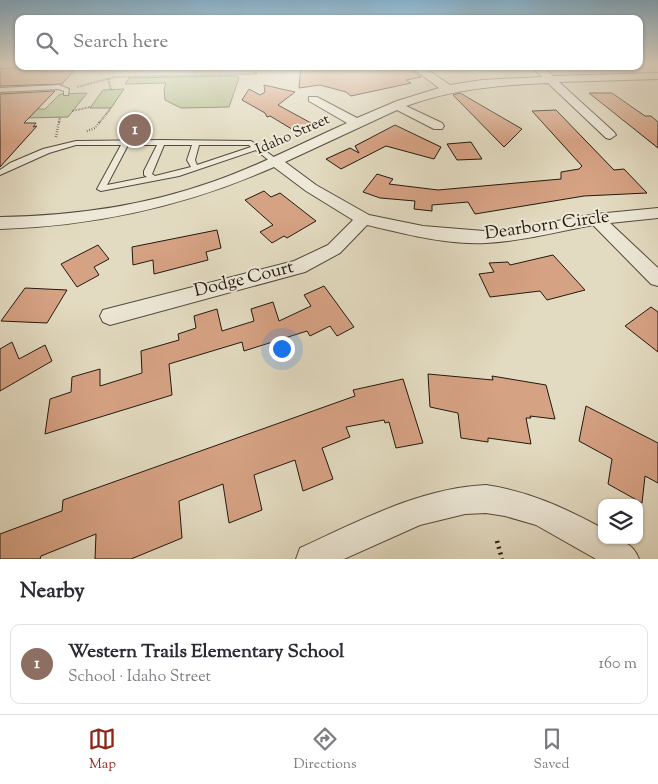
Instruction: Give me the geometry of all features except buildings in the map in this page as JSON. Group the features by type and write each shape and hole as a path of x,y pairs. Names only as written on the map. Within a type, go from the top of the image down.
{"street":[{"name":"Idaho Street","path":"0,223 54,221 136,209 220,185 398,106 448,89"},
{"path":"560,89 610,135"},
{"path":"313,99 358,124"},
{"path":"398,106 438,126"},
{"name":"Dearborn Circle","path":"274,161 317,192 364,219 423,232 484,236 518,234 596,219 658,213"},
{"name":"Dodge Court","path":"110,316 298,267 334,249 364,219"},
{"path":"596,219 658,279"},
{"path":"311,559 409,515 442,504 486,499 530,509 582,532 624,559"}],"lane":[{"path":"0,90 15,89"},
{"path":"56,89 66,92"},
{"path":"0,173 13,165 62,146 126,142 251,143 274,161"},
{"path":"126,142 101,189 155,179 257,147"},
{"path":"155,179 148,175 148,171 162,142"},
{"path":"195,168 191,160 197,142"}],"path":[{"path":"66,92 75,89"},
{"path":"72,111 90,107"},
{"path":"80,134 96,128 111,108"},
{"path":"57,143 55,135 60,117"},
{"path":"497,541 502,559"}],"green space":[{"path":"124,89 111,108 90,108 103,90"},
{"path":"164,89 235,89 229,107 181,108 165,100"},
{"path":"87,93 68,117 24,118 35,109 45,109 60,94"}],"place":[{"name":"Western Trails Elementary School","path":"135,130"}]}
